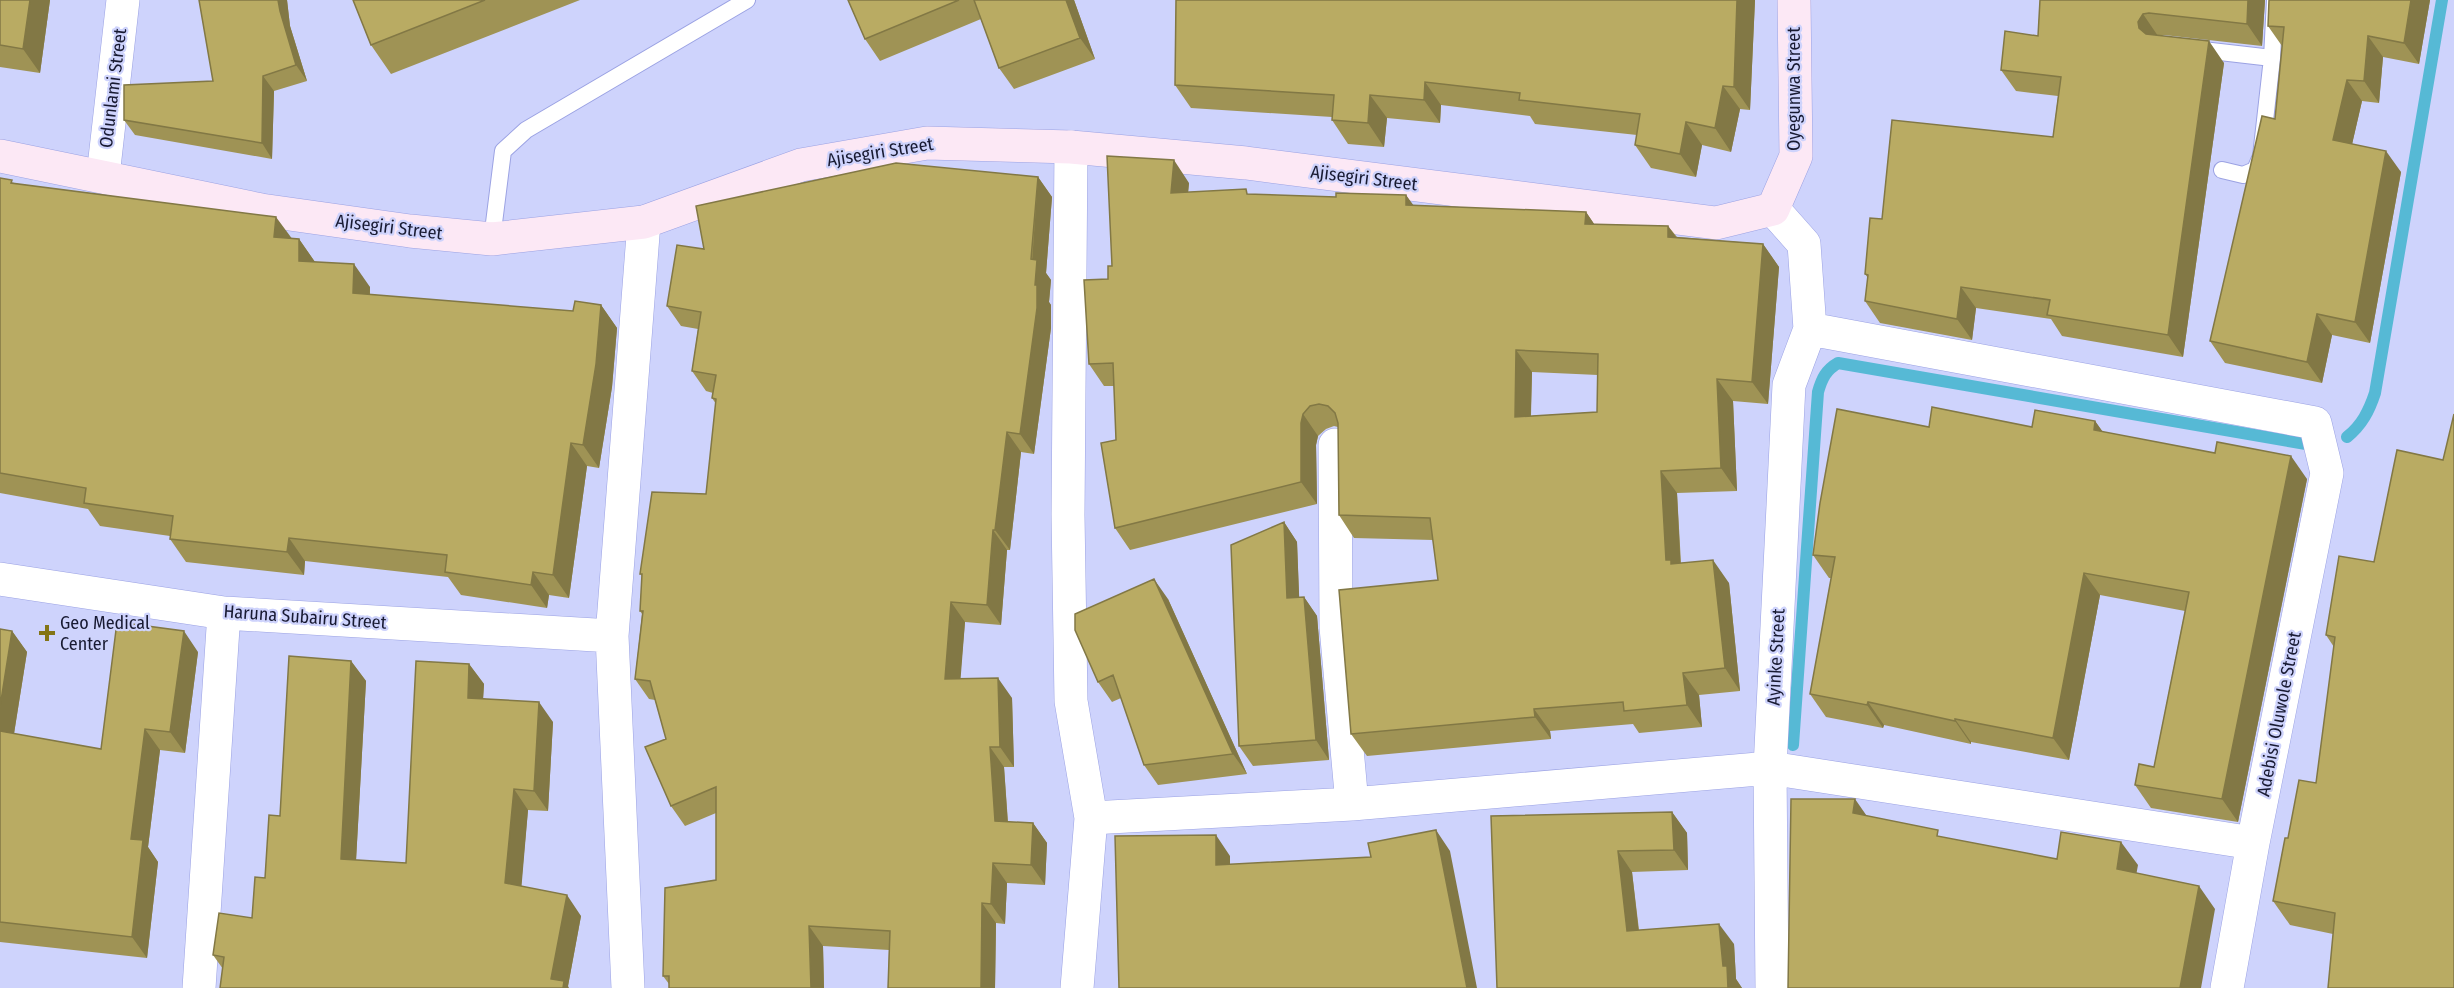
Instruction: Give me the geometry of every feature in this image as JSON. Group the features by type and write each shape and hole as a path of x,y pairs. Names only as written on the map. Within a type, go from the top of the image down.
{"street":[{"name":"Odunlami Street","path":"103,176 123,0"},
{"name":"Oyegunwa Street","path":"1773,209 1796,156 1794,0"},
{"name":"Ajisegiri Street","path":"0,156 261,210 410,231 492,239 644,222 801,165 927,143 1071,147 1245,163 1716,223 1773,209"},
{"path":"1071,147 1068,503 1071,701 1091,818 1077,988"},
{"path":"1773,209 1804,244 1810,329"},
{"path":"628,988 612,636 644,222"},
{"name":"Adebisi Oluwole Street","path":"1810,329 2315,423 2327,473 2253,843 2227,988"},
{"name":"Ayinke Street","path":"1772,988 1770,768 1789,385 1810,329"},
{"path":"1335,446 1336,627 1352,804"},
{"name":"Haruna Subairu Street","path":"0,579 224,613 612,636"},
{"path":"199,988 224,613"},
{"path":"1091,818 1352,804 1770,768 2253,843"}],"lane":[{"path":"492,239 503,151 526,130 747,0"},
{"path":"2222,170 2243,175 2255,170 2261,156 2272,58 2275,0"},
{"path":"2174,47 2272,58"}],"building":[{"path":"0,0 30,0 23,49 0,45"},
{"path":"199,0 278,0 296,65 263,76 262,143 124,120 124,85 213,81"},
{"path":"353,0 485,0 371,45"},
{"path":"848,0 959,0 865,39"},
{"path":"974,0 1066,0 1080,38 999,68"},
{"path":"1176,0 1737,0 1734,87 1723,86 1715,128 1686,122 1680,154 1635,145 1640,114 1519,100 1520,93 1425,82 1424,100 1370,95 1368,123 1332,120 1334,95 1175,85"},
{"path":"2040,0 2248,0 2247,24 2149,13 2143,14 2138,22 2139,28 2146,34 2209,41 2168,335 2047,315 2050,300 1961,287 1957,319 1865,301 1870,218 1882,219 1892,120 2053,137 2061,77 2001,70 2005,31 2038,36"},
{"path":"2269,0 2411,0 2404,43 2368,36 2364,81 2347,80 2333,140 2386,151 2355,322 2317,314 2307,362 2210,341 2262,116 2275,119 2284,27 2268,26"},
{"path":"1107,156 1174,160 1171,193 1246,189 1247,194 1336,197 1336,193 1406,195 1406,205 1586,212 1585,224 1668,226 1668,237 1763,244 1752,382 1717,379 1721,468 1661,471 1666,560 1671,560 1671,564 1713,560 1725,668 1683,673 1687,705 1624,711 1623,702 1534,709 1535,717 1351,734 1339,590 1438,580 1430,518 1339,515 1338,423 1335,413 1328,406 1319,404 1310,406 1303,414 1301,482 1115,528 1101,443 1116,440 1113,363 1089,364 1084,280 1108,279 1108,266 1112,266","holes":["1516,350 1598,354 1597,412 1515,417"]},
{"path":"896,163 1038,177 1031,259 1037,260 1035,285 1037,285 1037,308 1020,434 1007,432 995,530 993,530 987,605 951,602 945,679 998,678 1000,747 990,747 995,821 1033,823 1031,865 993,863 991,904 982,903 981,988 888,988 890,931 809,926 811,988 669,988 669,976 663,976 665,888 716,880 716,787 671,806 645,747 666,739 650,681 635,679 643,611 640,611 642,574 640,574 652,492 706,494 716,399 712,398 716,375 692,371 701,312 667,306 677,245 704,249 696,206"},
{"path":"0,178 12,180 11,183 276,217 274,237 299,239 299,261 354,264 353,293 573,311 575,301 601,305 596,364 583,445 571,443 553,575 533,572 531,585 445,572 447,555 289,538 287,552 170,539 173,516 84,503 86,488 0,473"},
{"path":"1932,407 2032,427 2035,410 2095,421 2094,430 2215,453 2217,442 2291,456 2222,799 2135,785 2139,764 2154,767 2189,592 2084,573 2053,738 1955,719 1955,721 1868,702 1867,705 1810,694 1835,557 1813,555 1837,409 1929,427"},
{"path":"2454,414 2454,988 2328,988 2335,913 2273,901 2299,780 2316,783 2335,637 2326,635 2339,556 2374,562 2397,450 2443,460"},
{"path":"1284,522 1287,598 1304,597 1316,740 1239,746 1231,545"},
{"path":"1154,579 1233,754 1144,765 1113,675 1098,682 1075,630 1075,614"},
{"path":"117,622 184,631 170,732 145,729 131,839 143,840 132,937 0,922 0,731 101,749"},
{"path":"0,629 12,631 0,707"},
{"path":"289,656 351,661 341,859 406,863 416,661 469,664 468,698 539,702 534,791 514,789 505,883 567,895 551,979 564,981 563,988 220,988 224,957 213,955 219,913 252,918 255,877 265,878 269,815 280,816"},
{"path":"1791,799 1855,799 1853,813 1938,830 1937,836 2057,859 2061,832 2121,842 2117,869 2199,886 2180,988 1788,988"},
{"path":"1672,812 1674,850 1618,851 1627,931 1719,924 1723,966 1727,966 1728,988 1497,988 1491,816"},
{"path":"1436,830 1467,988 1119,988 1115,836 1216,835 1216,865 1371,857 1368,843"}],"waterway":[{"path":"2347,437 2357,428 2375,393 2442,0"},
{"path":"1793,745 1818,392 1825,375 1838,363 2306,444"}],"place":[{"name":"Geo Medical Center","path":"47,633"}]}
